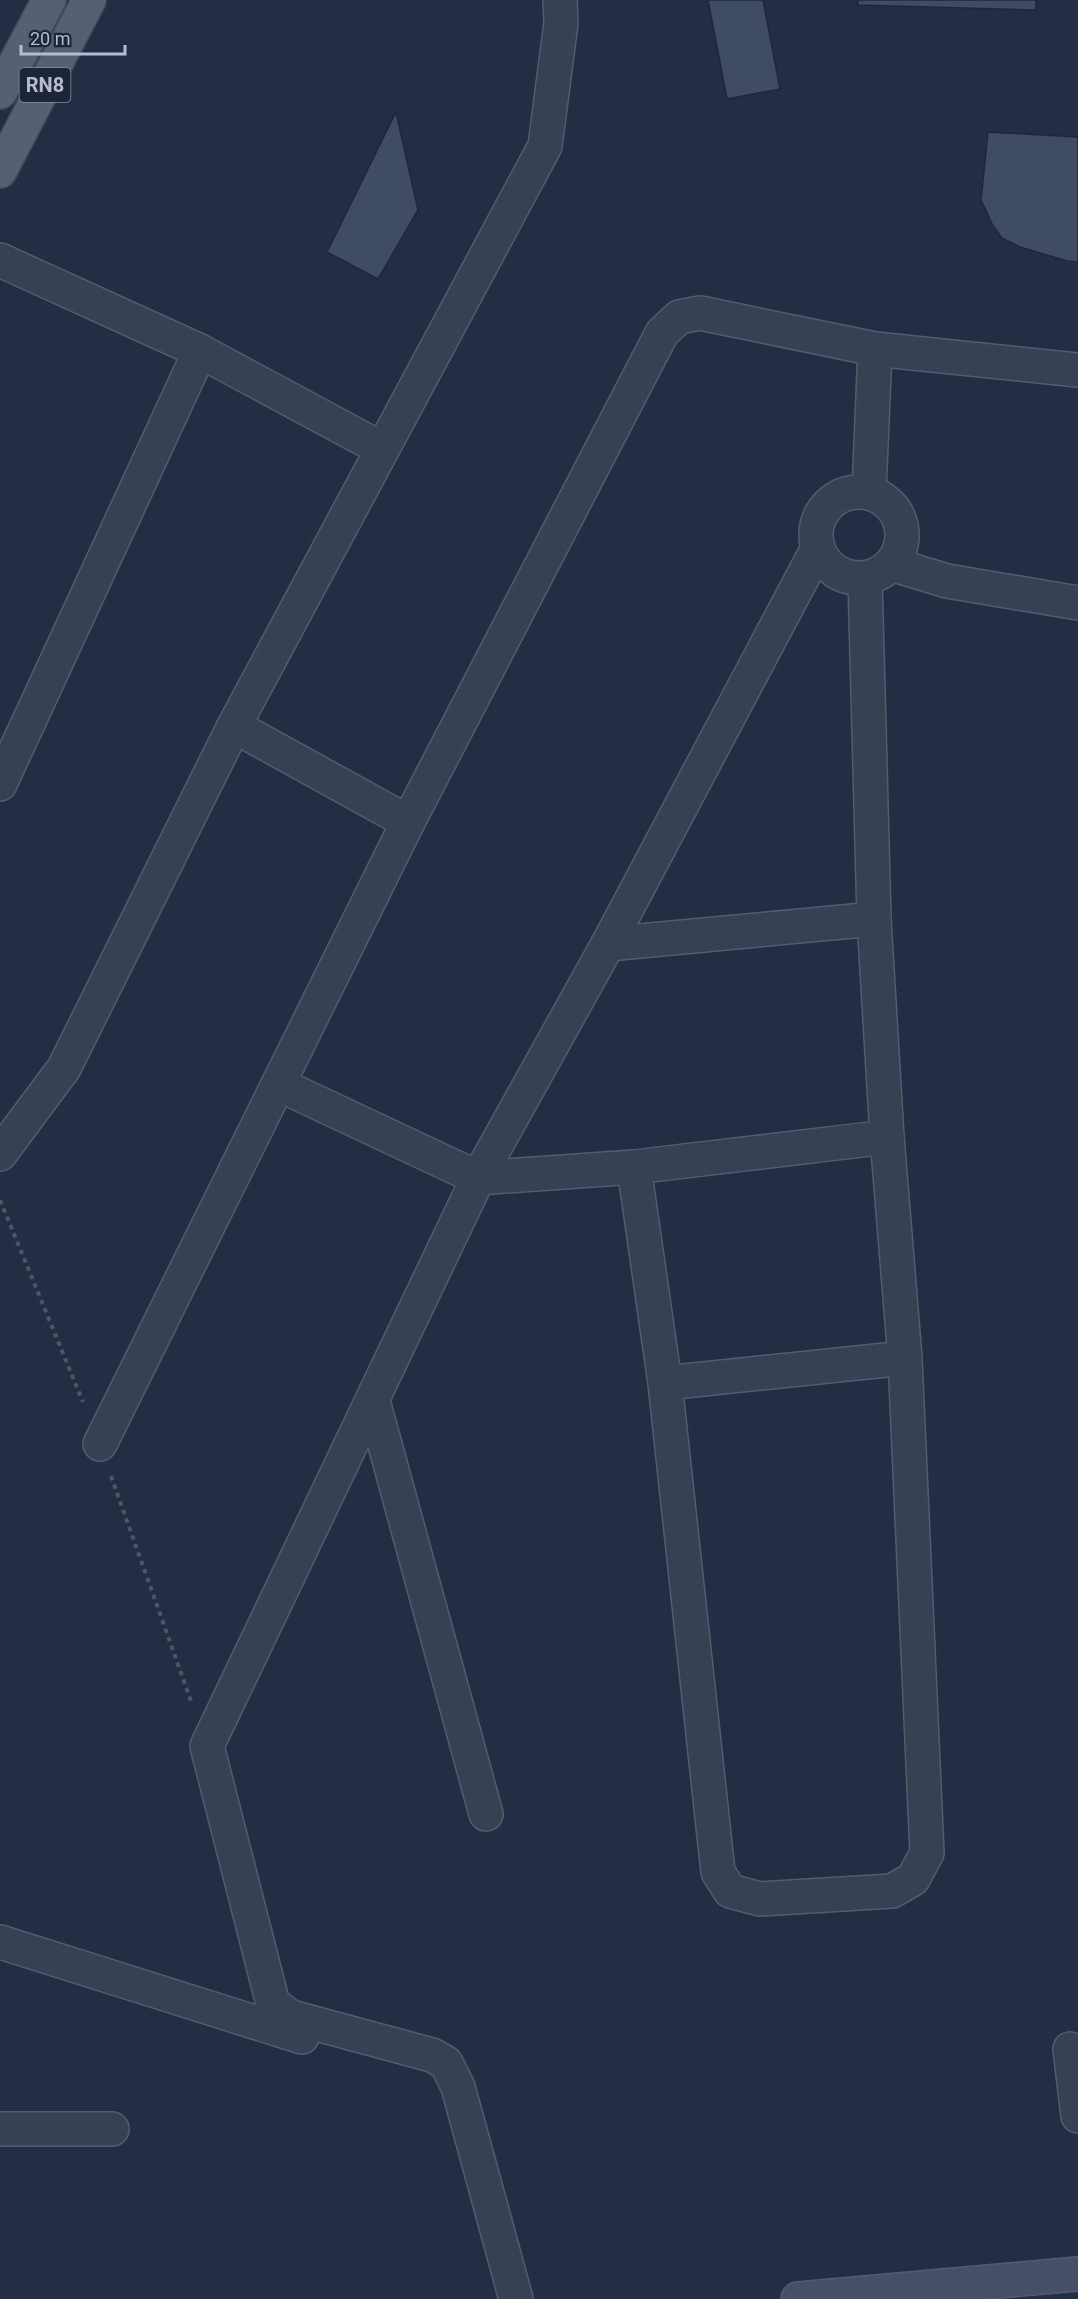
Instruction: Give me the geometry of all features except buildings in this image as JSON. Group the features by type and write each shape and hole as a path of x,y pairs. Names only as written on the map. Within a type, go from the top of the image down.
{"main road":[{"name":"RN8","path":"0,92 49,0"},
{"name":"RN8","path":"0,171 89,0"}],"street":[{"path":"0,1154 64,1068 234,726 545,146 561,23 560,0"},
{"path":"0,260 200,351 382,449"},
{"path":"100,1444 408,822 662,333 679,317 700,313 875,349 1078,370"},
{"path":"869,492 875,349"},
{"path":"0,784 200,351"},
{"path":"634,1167 665,1383 718,1872 730,1891 760,1899 892,1891 913,1879 927,1853 905,1358 887,1137 874,919 878,571 900,551 903,537 901,522 894,508 883,498 869,492 854,492 839,496 827,505 819,518 816,533 818,548 824,561 836,571 849,577 878,571 947,580 1078,603"},
{"path":"516,2299 458,2087 446,2063 432,2055 291,2017 273,2004 207,1746 478,1178 608,945 818,548"},
{"path":"234,726 408,822"},
{"path":"608,945 874,919"},
{"path":"278,1084 478,1178 634,1167 887,1137"},
{"path":"665,1383 905,1358"},
{"path":"373,1401 486,1814"},
{"path":"0,1942 458,2087"},
{"path":"1070,2049 1078,2116"},
{"path":"0,2130 112,2129"},
{"path":"798,2299 862,2296 1078,2274"}],"path":[{"path":"0,1200 100,1444 207,1746"}]}
